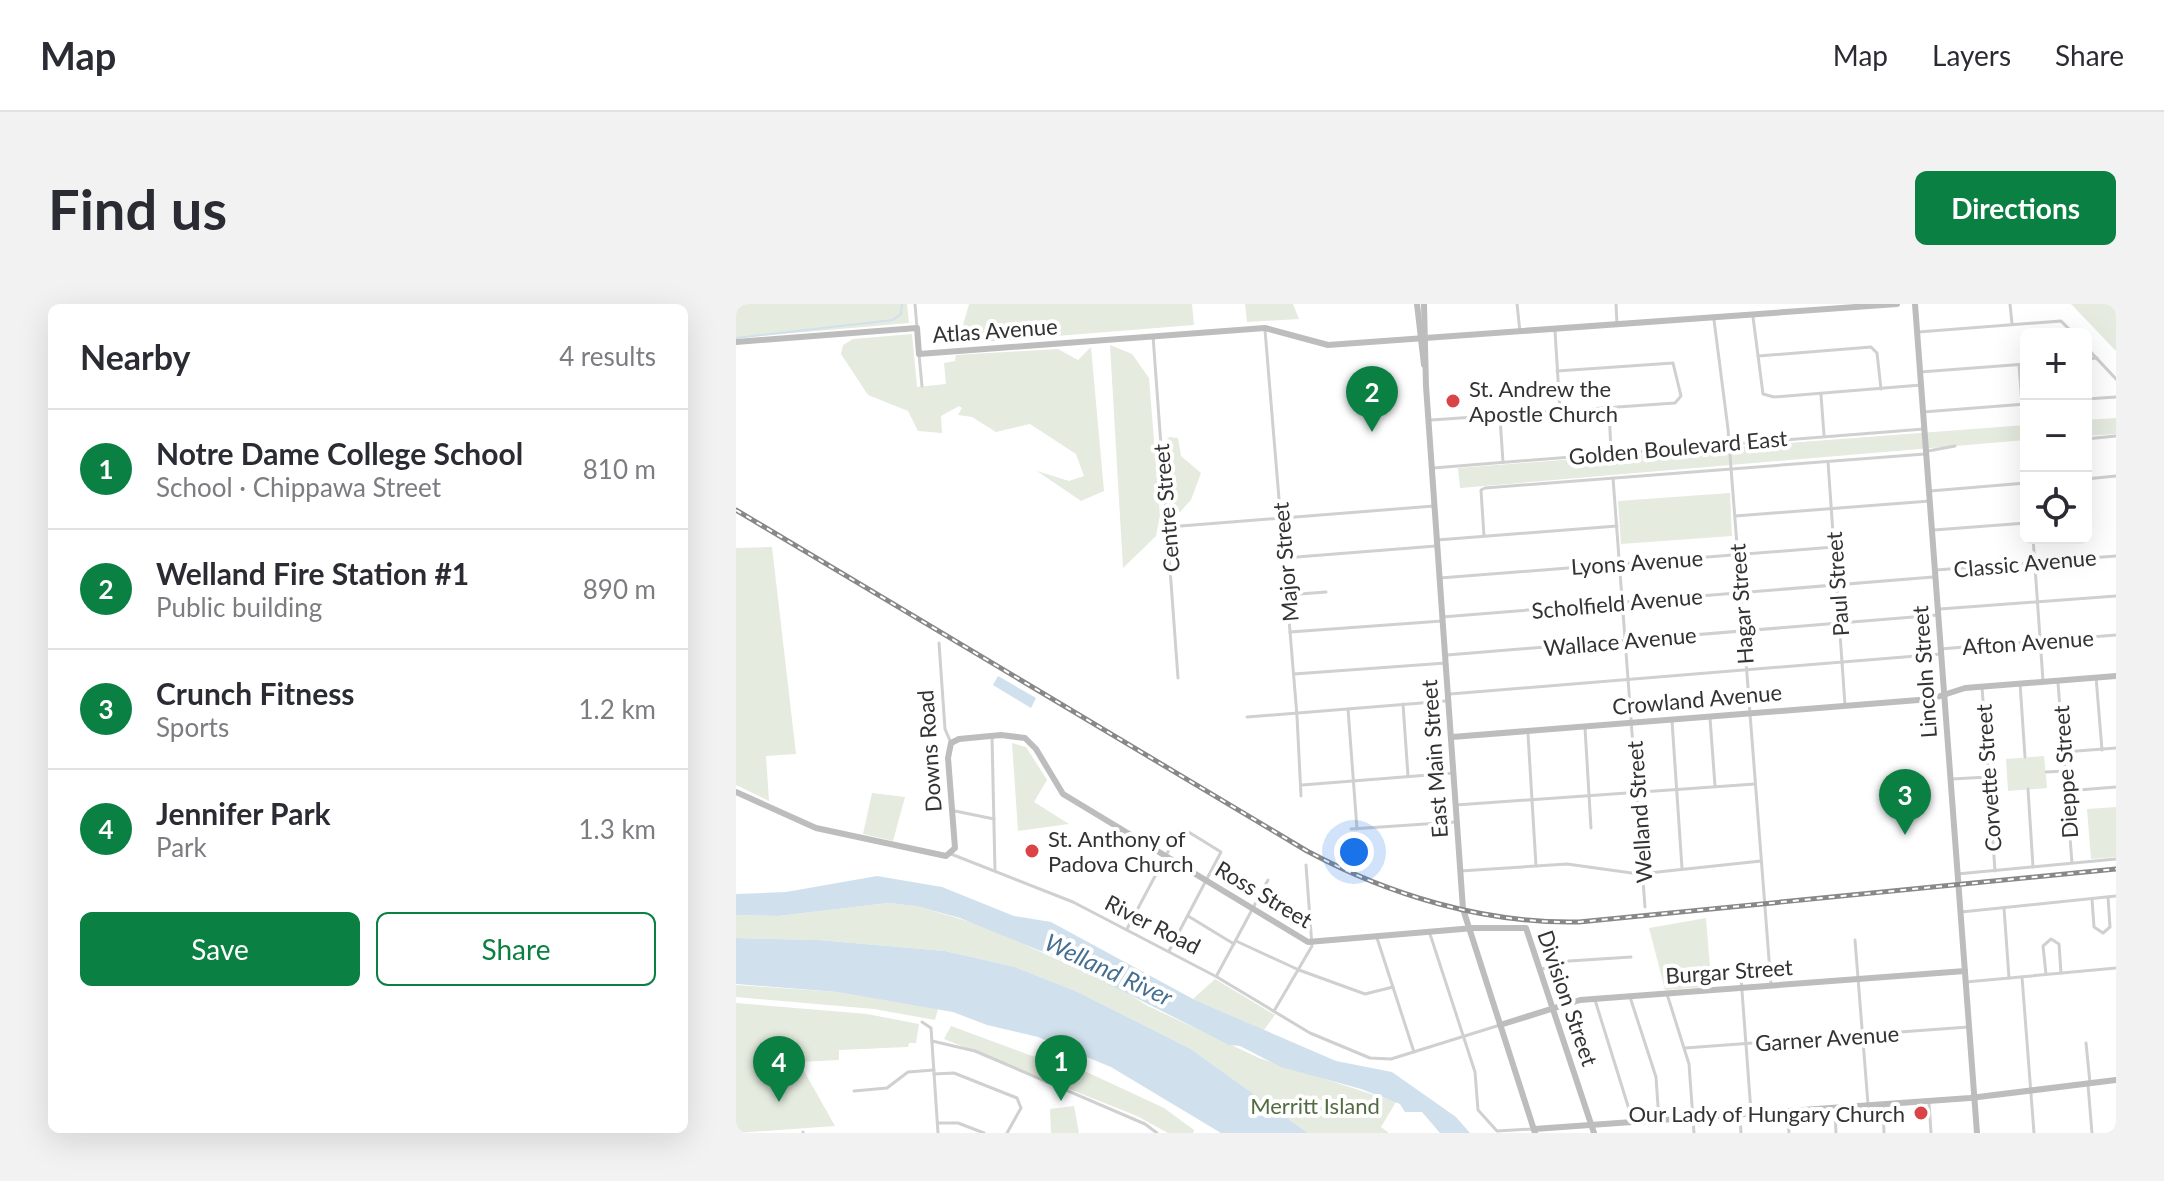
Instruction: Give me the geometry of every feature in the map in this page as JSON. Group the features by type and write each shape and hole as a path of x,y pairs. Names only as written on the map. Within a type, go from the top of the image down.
{"street":[{"path":"915,304 922,386"},
{"name":"East Main Street","path":"1417,304 1423,339 1463,909 1534,1131"},
{"name":"East Main Street","path":"1423,339 1424,304"},
{"path":"1517,304 1520,332"},
{"path":"1616,304 1617,324"},
{"name":"Atlas Avenue","path":"919,354 1265,328 1328,345 1753,316 1815,307 1897,304"},
{"name":"Lincoln Street","path":"1915,304 1977,1133"},
{"path":"2010,304 2012,324"},
{"path":"1753,316 1763,394 1774,397 1921,385"},
{"path":"1425,319 1429,330 1439,337"},
{"name":"Hagar Street","path":"1714,319 1729,444 1771,985"},
{"path":"1918,332 2061,321 2068,328"},
{"path":"736,342 917,328"},
{"name":"Major Street","path":"1265,328 1301,796"},
{"path":"1555,330 1560,411"},
{"name":"Centre Street","path":"1153,336 1178,678"},
{"path":"1758,356 1871,347 1877,353 1881,389"},
{"path":"2092,353 2116,379"},
{"path":"2092,358 2097,358"},
{"path":"1429,420 1675,403 1681,396 1673,363 1557,371"},
{"path":"1920,372 2019,365 2023,400"},
{"path":"1821,394 1824,435"},
{"path":"2092,399 2116,397"},
{"path":"1923,412 2020,404"},
{"path":"1609,408 1611,452"},
{"path":"1500,416 1503,462"},
{"name":"Golden Boulevard East","path":"1432,468 1924,429"},
{"path":"2092,438 2116,436"},
{"path":"1484,536 1481,490 1485,488 1828,462 1926,453 1955,446"},
{"name":"Paul Street","path":"1828,462 1845,705"},
{"path":"2092,478 2116,476"},
{"name":"Welland Street","path":"1613,478 1645,907"},
{"path":"1929,491 2020,483"},
{"path":"1735,516 1930,501"},
{"path":"1168,527 1434,506"},
{"path":"1932,530 2020,523"},
{"path":"1284,558 1484,536 1617,526"},
{"path":"2033,544 2043,681"},
{"name":"Lyons Avenue","path":"1440,578 1834,547"},
{"name":"Classic Avenue","path":"1935,574 2116,556"},
{"name":"Scholfield Avenue","path":"1290,632 1935,574"},
{"path":"1287,595 1326,592"},
{"name":"Wallace Avenue","path":"1294,674 1626,640 2116,596"},
{"name":"Afton Avenue","path":"1247,717 1403,704 1628,678 1842,662 2116,635"},
{"name":"Downs Road","path":"939,643 945,729 951,743 948,755 955,848 951,854"},
{"path":"1943,679 1949,687 2116,676"},
{"path":"2096,677 2102,750"},
{"name":"Dieppe Street","path":"2058,680 2072,863"},
{"path":"2020,683 2025,757"},
{"name":"Crowland Avenue","path":"1452,737 1921,699 1978,686"},
{"name":"Corvette Street","path":"1978,686 1995,871"},
{"path":"1921,699 1941,701 1945,713"},
{"path":"1403,704 1408,777"},
{"path":"1348,708 1357,829"},
{"path":"1710,716 1715,786"},
{"path":"1672,719 1682,868"},
{"path":"1584,726 1591,828"},
{"path":"1527,731 1536,866"},
{"path":"992,736 995,871"},
{"name":"Ross Street","path":"951,743 992,736 1025,738 1036,749 1060,792 1312,943 1469,929"},
{"path":"2063,752 2116,748"},
{"path":"2046,772 2065,771"},
{"path":"1302,785 1454,773"},
{"path":"1950,778 1988,777"},
{"path":"1456,805 1755,784"},
{"path":"2066,791 2116,787"},
{"path":"2028,789 2033,867"},
{"name":"River Road","path":"736,792 816,828 940,856 951,854 1059,895 1217,977 1310,1033 1375,1060 1414,1052 1500,1025"},
{"path":"952,811 994,819"},
{"path":"1351,829 1457,822"},
{"path":"1127,929 1183,829 1219,850 1219,859 1168,952"},
{"path":"1957,874 2116,859"},
{"path":"1460,871 1573,864 1643,873 1761,861"},
{"path":"1274,1011 1312,943 1306,865"},
{"path":"1217,977 1268,880"},
{"path":"1960,912 2116,896"},
{"path":"2092,899 2094,927 2103,933 2110,927 2108,897"},
{"path":"2004,908 2009,978"},
{"path":"1188,916 1235,942 1365,994 1393,987"},
{"name":"Division Street","path":"1469,929 1528,929 1593,1129"},
{"path":"1430,934 1475,1072 1478,1110 1500,1132 1593,1129 1633,1122 1929,1102 2116,1080"},
{"path":"1377,938 1414,1052"},
{"path":"2046,975 2043,945 2050,939 2059,944 2061,973"},
{"path":"1855,940 1868,1106"},
{"path":"1542,969 1569,961 1631,957"},
{"path":"1740,964 1752,1114"},
{"path":"1966,982 2116,968"},
{"name":"Burgar Street","path":"1500,1025 1553,1007 1595,999 1965,971"},
{"path":"2022,977 2034,1133"},
{"path":"1667,994 1691,1074 1694,1133"},
{"path":"1630,996 1656,1077 1659,1121"},
{"path":"1491,999 1500,1017 1512,1020"},
{"path":"1595,999 1633,1122"},
{"path":"922,1022 931,1027 938,1133"},
{"name":"Garner Avenue","path":"1685,1048 1969,1027"},
{"path":"932,1041 958,1045 994,1058 1145,1124 1157,1133"},
{"path":"2086,1043 2092,1133"},
{"path":"854,1091 887,1088 908,1072 954,1073 1017,1098 1021,1108 1007,1133"},
{"path":"1929,1102 1931,1133"},
{"path":"1883,1105 1884,1133"},
{"path":"1835,1108 1836,1133"},
{"path":"1788,1112 1789,1133"},
{"path":"1740,1115 1741,1133"},
{"path":"937,1123 956,1122 984,1133"},
{"path":"1490,1133 1493,1128"}],"green space":[{"path":"736,304 907,304 909,323 736,338"},
{"path":"969,304 1192,304 1194,325 971,343 962,329"},
{"path":"1245,304 1293,304 1299,319 1247,322"},
{"path":"2071,304 2116,304 2116,351"},
{"path":"912,334 917,387 946,384 944,363 955,361 956,355 1058,349 1078,360 1091,347 1104,491 1081,501 1037,471 1069,481 1084,476 1076,454 1030,424 996,432 972,417 958,415 962,408 959,406 941,416 942,433 918,431 908,411 868,395 841,354 843,345 853,339"},
{"path":"1110,345 1132,354 1149,378 1160,515 1156,536 1123,568"},
{"path":"2116,418 2116,434 2092,436 2092,420"},
{"path":"2020,425 2020,441 1460,488 1458,468"},
{"path":"1169,437 1178,438 1181,456 1201,473 1191,500 1179,513 1170,513 1164,444"},
{"path":"1730,493 1732,536 1621,544 1618,501"},
{"path":"772,547 796,754 766,756 769,801 736,785 736,548"},
{"path":"1012,743 1026,747 1047,780 1034,802 1069,824 1018,831"},
{"path":"2044,756 2047,788 2008,791 2006,759"},
{"path":"872,793 905,797 893,841 863,834"},
{"path":"2116,807 2116,857 2091,859 2087,809"},
{"name":"Merritt Island","path":"888,903 916,906 981,925 1110,983 1148,1006 1259,1058 1396,1102 1381,1127 1389,1133 1308,1133 1191,1049 1078,992 1015,967 945,951 819,940 736,938 736,915 778,916"},
{"path":"1706,918 1710,967 1705,968 1706,987 1665,990 1649,928"},
{"path":"1215,979 1275,1015 1264,1030 1193,999"},
{"path":"736,985 837,992 938,1009 935,1020 874,1009 736,997"},
{"path":"736,1003 867,1014 919,1024 916,1043 909,1043 908,1047 839,1050 839,1060 799,1062 835,1126 736,1133"},
{"path":"951,1026 1032,1056 1063,1061 1164,1108 1194,1130 1193,1133 1168,1133 1137,1116 944,1039"},
{"path":"1074,1106 1079,1133 1051,1133 1050,1109"}],"water":[{"path":"998,676 1036,698 1031,708 993,685"},
{"name":"Welland River","path":"877,876 942,887 1014,916 1051,922 1193,999 1336,1061 1392,1072 1456,1117 1470,1133 1440,1133 1422,1112 1405,1112 1400,1104 1361,1089 1281,1067 1240,1046 1229,1045 1053,956 960,918 916,906 888,903 778,916 736,915 736,894 786,892"},
{"path":"736,938 819,940 945,951 1015,967 1078,992 1191,1049 1308,1133 1221,1133 1111,1067 1038,1037 987,1025 953,1012 837,992 736,984"}],"waterway":[{"path":"736,338 893,320 901,314 902,304"}],"railway":[{"path":"736,510 1307,851 1371,881 1438,904 1508,918 1579,922 2116,869"}],"place":[{"name":"St. Andrew the Apostle Church","path":"1453,401"},
{"name":"Welland Fire Station #1","path":"1372,432"},
{"name":"Crunch Fitness","path":"1905,835"},
{"name":"St. Anthony of Padova Church","path":"1032,851"},
{"name":"Notre Dame College School","path":"1061,1101"},
{"name":"Jennifer Park","path":"779,1102"},
{"name":"Our Lady of Hungary Church","path":"1921,1113"}]}
